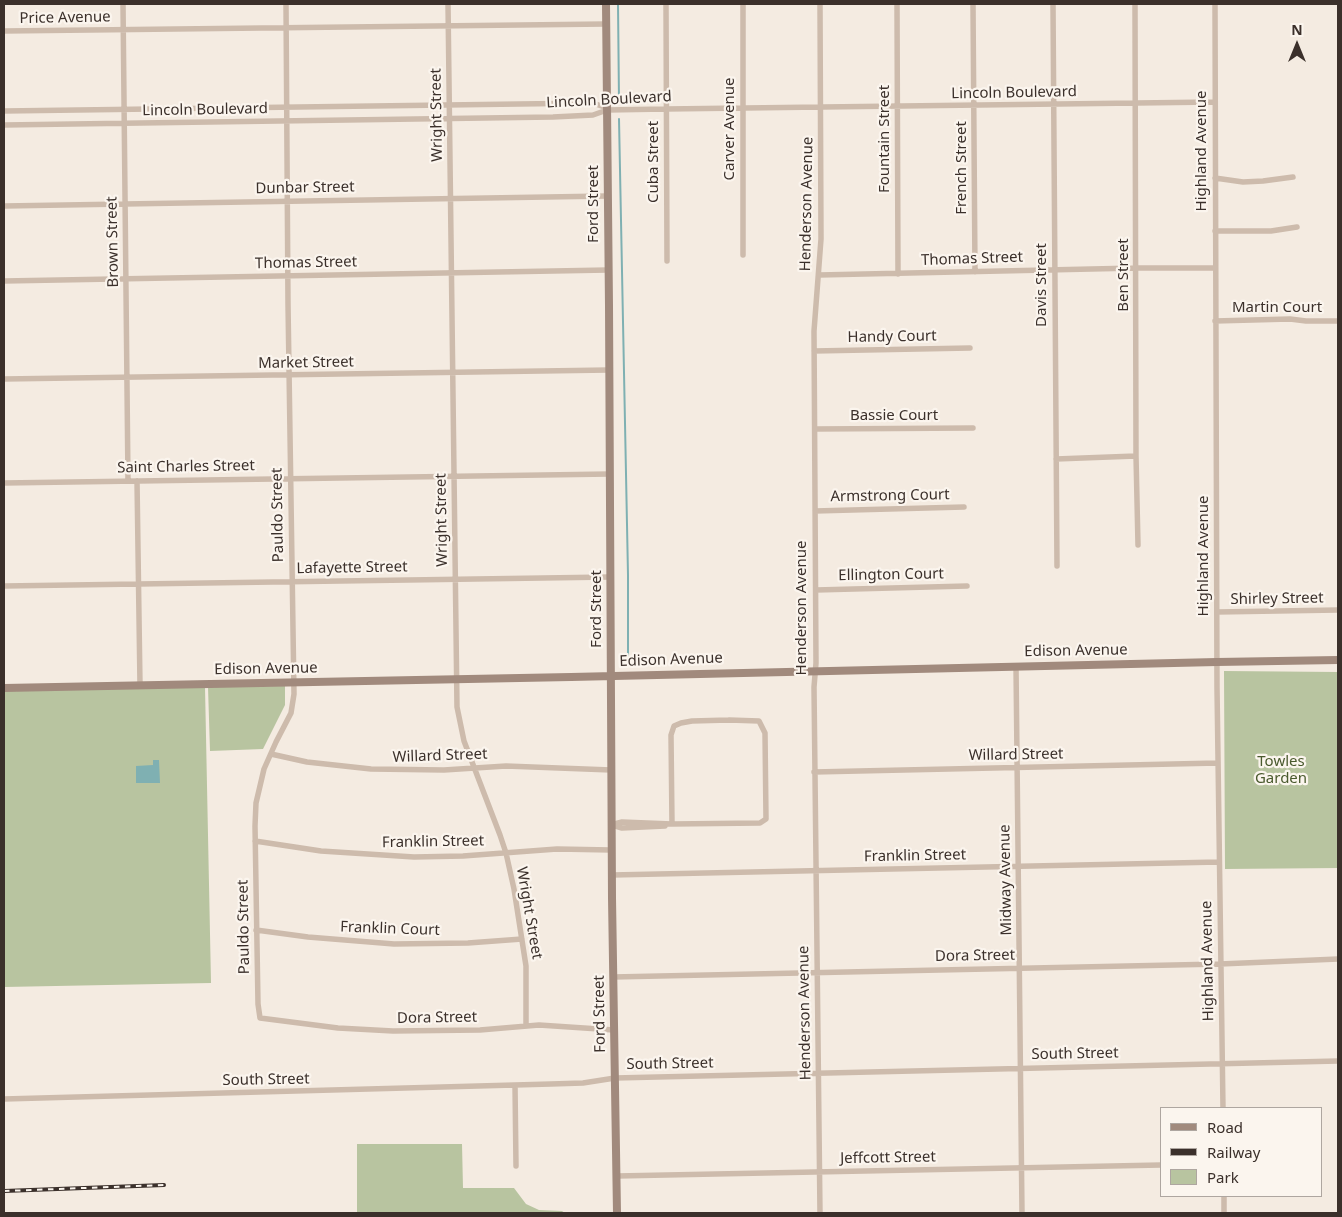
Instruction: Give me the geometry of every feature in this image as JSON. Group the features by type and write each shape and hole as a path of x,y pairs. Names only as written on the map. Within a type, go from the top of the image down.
{"street":[{"name":"Brown Street","path":"122,4 128,481"},
{"name":"Pauldo Street","path":"260,1018 256,930 256,803 264,769 291,713 294,694 291,582 286,4"},
{"name":"Wright Street","path":"448,4 450,273 458,707 462,731 506,852 522,939 526,977 526,1025"},
{"name":"Ford Street","path":"606,4 611,850 617,1213"},
{"name":"Cuba Street","path":"666,4 667,261"},
{"name":"Carver Avenue","path":"743,4 743,255"},
{"name":"Henderson Avenue","path":"820,4 821,239 815,305 814,351 816,590 814,772 820,1213"},
{"name":"Fountain Street","path":"897,4 898,274"},
{"name":"French Street","path":"974,4 975,272"},
{"name":"Davis Street","path":"1053,4 1056,566"},
{"name":"Ben Street","path":"1135,4 1136,456 1138,545"},
{"name":"Highland Avenue","path":"1215,4 1217,662 1223,1107"},
{"name":"Price Avenue","path":"4,31 606,24"},
{"name":"Lincoln Boulevard","path":"4,111 593,103 607,109 743,109 1215,102"},
{"name":"Lincoln Boulevard","path":"4,125 593,115 607,109"},
{"path":"1215,178 1244,182 1293,177"},
{"name":"Dunbar Street","path":"4,206 607,196"},
{"path":"1215,231 1271,231 1297,227"},
{"name":"Thomas Street","path":"819,275 1215,268"},
{"name":"Thomas Street","path":"4,281 608,270"},
{"name":"Martin Court","path":"1216,321 1290,319 1338,321"},
{"name":"Handy Court","path":"814,351 970,348"},
{"name":"Market Street","path":"4,380 609,370"},
{"name":"Bassie Court","path":"815,429 973,428"},
{"path":"1056,459 1136,456"},
{"name":"Saint Charles Street","path":"4,483 610,474"},
{"path":"136,480 140,685"},
{"name":"Armstrong Court","path":"815,511 964,507"},
{"name":"Lafayette Street","path":"4,586 610,577"},
{"name":"Ellington Court","path":"816,590 967,586"},
{"name":"Shirley Street","path":"1217,612 1338,610"},
{"name":"Edison Avenue","path":"4,688 1338,660"},
{"name":"Midway Avenue","path":"1016,666 1022,1213"},
{"path":"611,825 622,822 672,824 760,823 766,819 765,733 759,721 692,721 674,726 671,735 672,824"},
{"name":"Willard Street","path":"271,754 307,762 371,769 444,770 540,766 611,770"},
{"name":"Willard Street","path":"814,772 1218,763"},
{"name":"Franklin Street","path":"255,841 321,851 436,857 557,849 611,850"},
{"name":"Franklin Street","path":"612,875 1219,862"},
{"name":"Franklin Court","path":"256,930 318,938 394,944 468,943 522,939"},
{"name":"Dora Street","path":"613,977 1220,964 1338,959"},
{"name":"Dora Street","path":"260,1018 338,1028 393,1031 480,1030 526,1025 614,1030"},
{"name":"South Street","path":"4,1099 583,1083 615,1078 818,1072 1338,1061"},
{"path":"515,1085 516,1166"},
{"name":"Jeffcott Street","path":"616,1176 1160,1165"},
{"path":"1224,1197 1224,1213"}],"green space":[{"name":"Towles Garden","path":"1224,671 1338,672 1338,868 1225,869"},
{"path":"285,686 285,705 263,749 210,751 208,687"},
{"path":"205,687 211,983 4,987 4,690"},
{"path":"357,1144 462,1144 463,1188 514,1188 526,1204 539,1210 562,1211 565,1213 357,1213"}],"water":[{"path":"153,760 159,760 160,783 136,783 136,766 153,765"}],"waterway":[{"path":"618,4 619,101"},
{"path":"619,119 628,666"}],"railway":[{"path":"4,1191 164,1185"}]}
